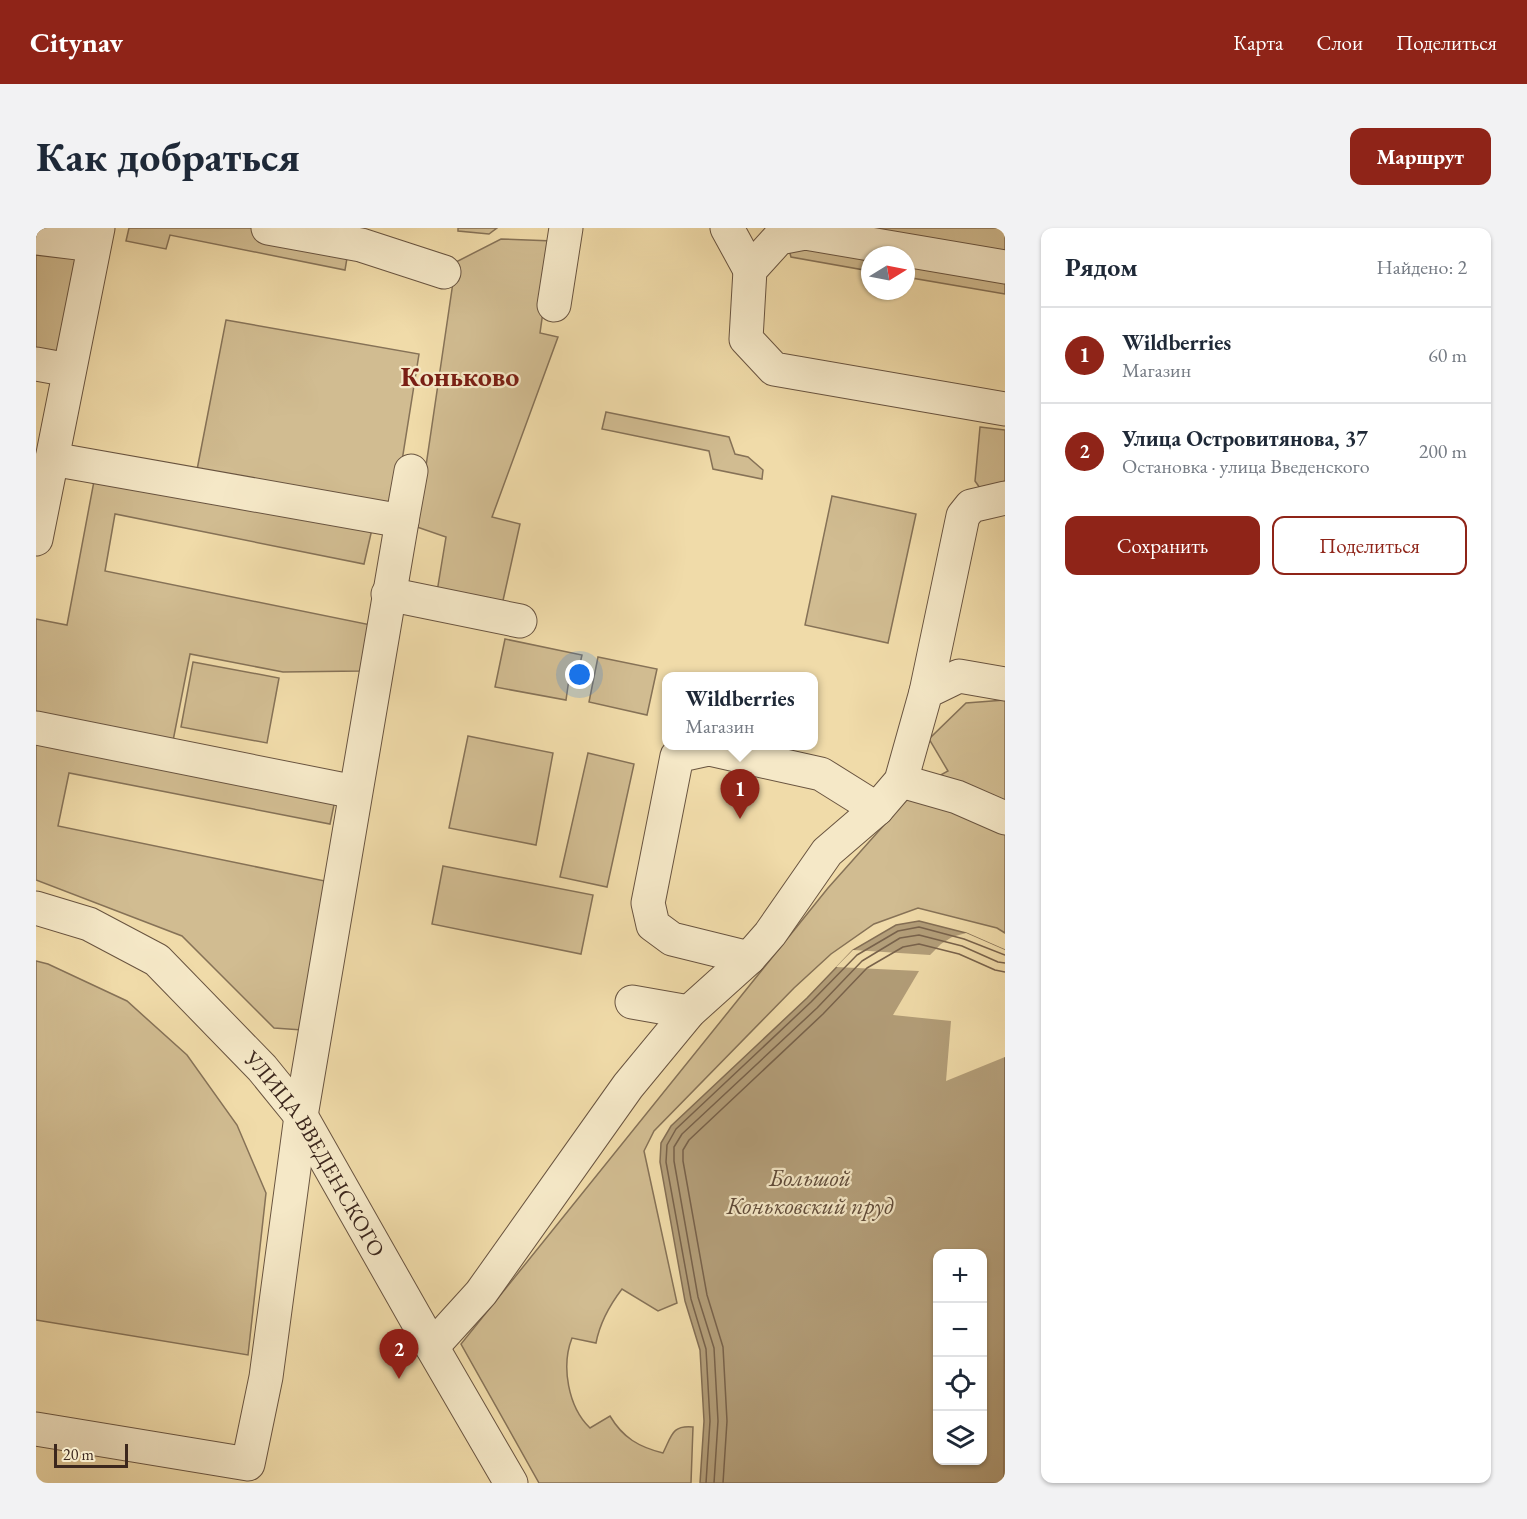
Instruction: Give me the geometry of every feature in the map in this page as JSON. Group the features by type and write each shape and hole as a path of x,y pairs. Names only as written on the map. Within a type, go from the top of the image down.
{"street":[{"path":"268,228 361,245 444,272"},
{"path":"554,305 566,228"},
{"path":"727,228 750,270 746,339 774,369 1005,409"},
{"path":"750,270 779,238 805,232 1005,267"},
{"path":"36,238 96,237 36,539"},
{"path":"36,364 69,370"},
{"path":"52,459 402,521"},
{"path":"36,1429 246,1473 266,1377 301,1116 388,594 411,471"},
{"path":"432,1347 481,1293 628,1086 689,1012 749,958 770,934 827,852 877,809 901,781 926,692 963,516 971,506 1005,498"},
{"path":"388,594 520,621"},
{"path":"926,692 959,676 1005,684"},
{"path":"36,728 355,792"},
{"path":"705,750 676,756 648,903 653,925 672,939 749,958"},
{"path":"714,750 821,774 877,809"},
{"path":"901,781 957,797 1005,818"},
{"name":"УЛИЦА ВВЕДЕНСКОГО","path":"36,908 89,924 157,960 257,1062 301,1116 511,1483"},
{"path":"632,1002 689,1012"}],"shaded area":[{"path":"36,228 83,228 59,357 36,353"},
{"path":"129,228 352,228 345,270 170,235 166,249 126,241"},
{"path":"458,228 497,228 489,234 458,231"},
{"path":"783,228 1005,228 1005,294 915,279 915,246 861,246 861,269 791,257"},
{"path":"501,239 553,241 540,333 558,337 492,517 520,524 502,605 437,592 446,537 417,527 456,262"},
{"path":"226,320 419,354 394,511 196,475"},
{"path":"606,412 729,437 735,454 748,457 763,470 762,479 713,469 709,451 602,429"},
{"path":"980,427 1005,430 1005,481 982,491 975,481"},
{"path":"94,481 372,529 364,564 115,514 105,571 371,625 361,671 283,672 190,654 172,746 36,718 36,619 67,625"},
{"path":"832,496 916,514 888,643 805,625"},
{"path":"505,639 582,655 578,673 570,672 566,700 495,687"},
{"path":"598,657 657,669 647,715 589,702"},
{"path":"193,662 279,678 267,743 181,727"},
{"path":"1005,700 1005,933 997,928 918,908 874,924 831,954 794,988 654,1131 644,1151 677,1303 658,1311 622,1289 606,1314 596,1343 572,1338 567,1373 576,1409 590,1428 610,1416 626,1436 654,1451 663,1453 674,1432 681,1428 693,1427 691,1483 539,1483 461,1344 828,888 917,788 948,771 929,739 966,703"},
{"path":"468,736 553,753 536,845 449,828"},
{"path":"36,739 335,800 330,824 69,773 58,826 325,881 302,1030 274,1028 182,936 36,880"},
{"path":"588,753 634,764 607,887 560,877"},
{"path":"443,866 593,895 581,954 432,924"},
{"path":"36,961 48,964 127,1001 187,1055 237,1125 266,1193 248,1355 36,1320"}],"water":[{"name":"Большой Коньковский пруд","path":"919,921 966,933 1005,950 1004,1483 700,1483 704,1421 700,1350 685,1301 660,1162 661,1143 671,1126 807,998 853,950 896,925"}],"pier":[{"path":"966,933 1005,950 1005,1057 946,1081 951,1021 893,1015 919,971 836,967 853,950 930,955 952,937"}],"place":[{"name":"Wildberries","path":"740,819"},
{"name":"Улица Островитянова, 37","path":"399,1379"}],"district":[{"name":"Коньково","path":"460,376"}]}
